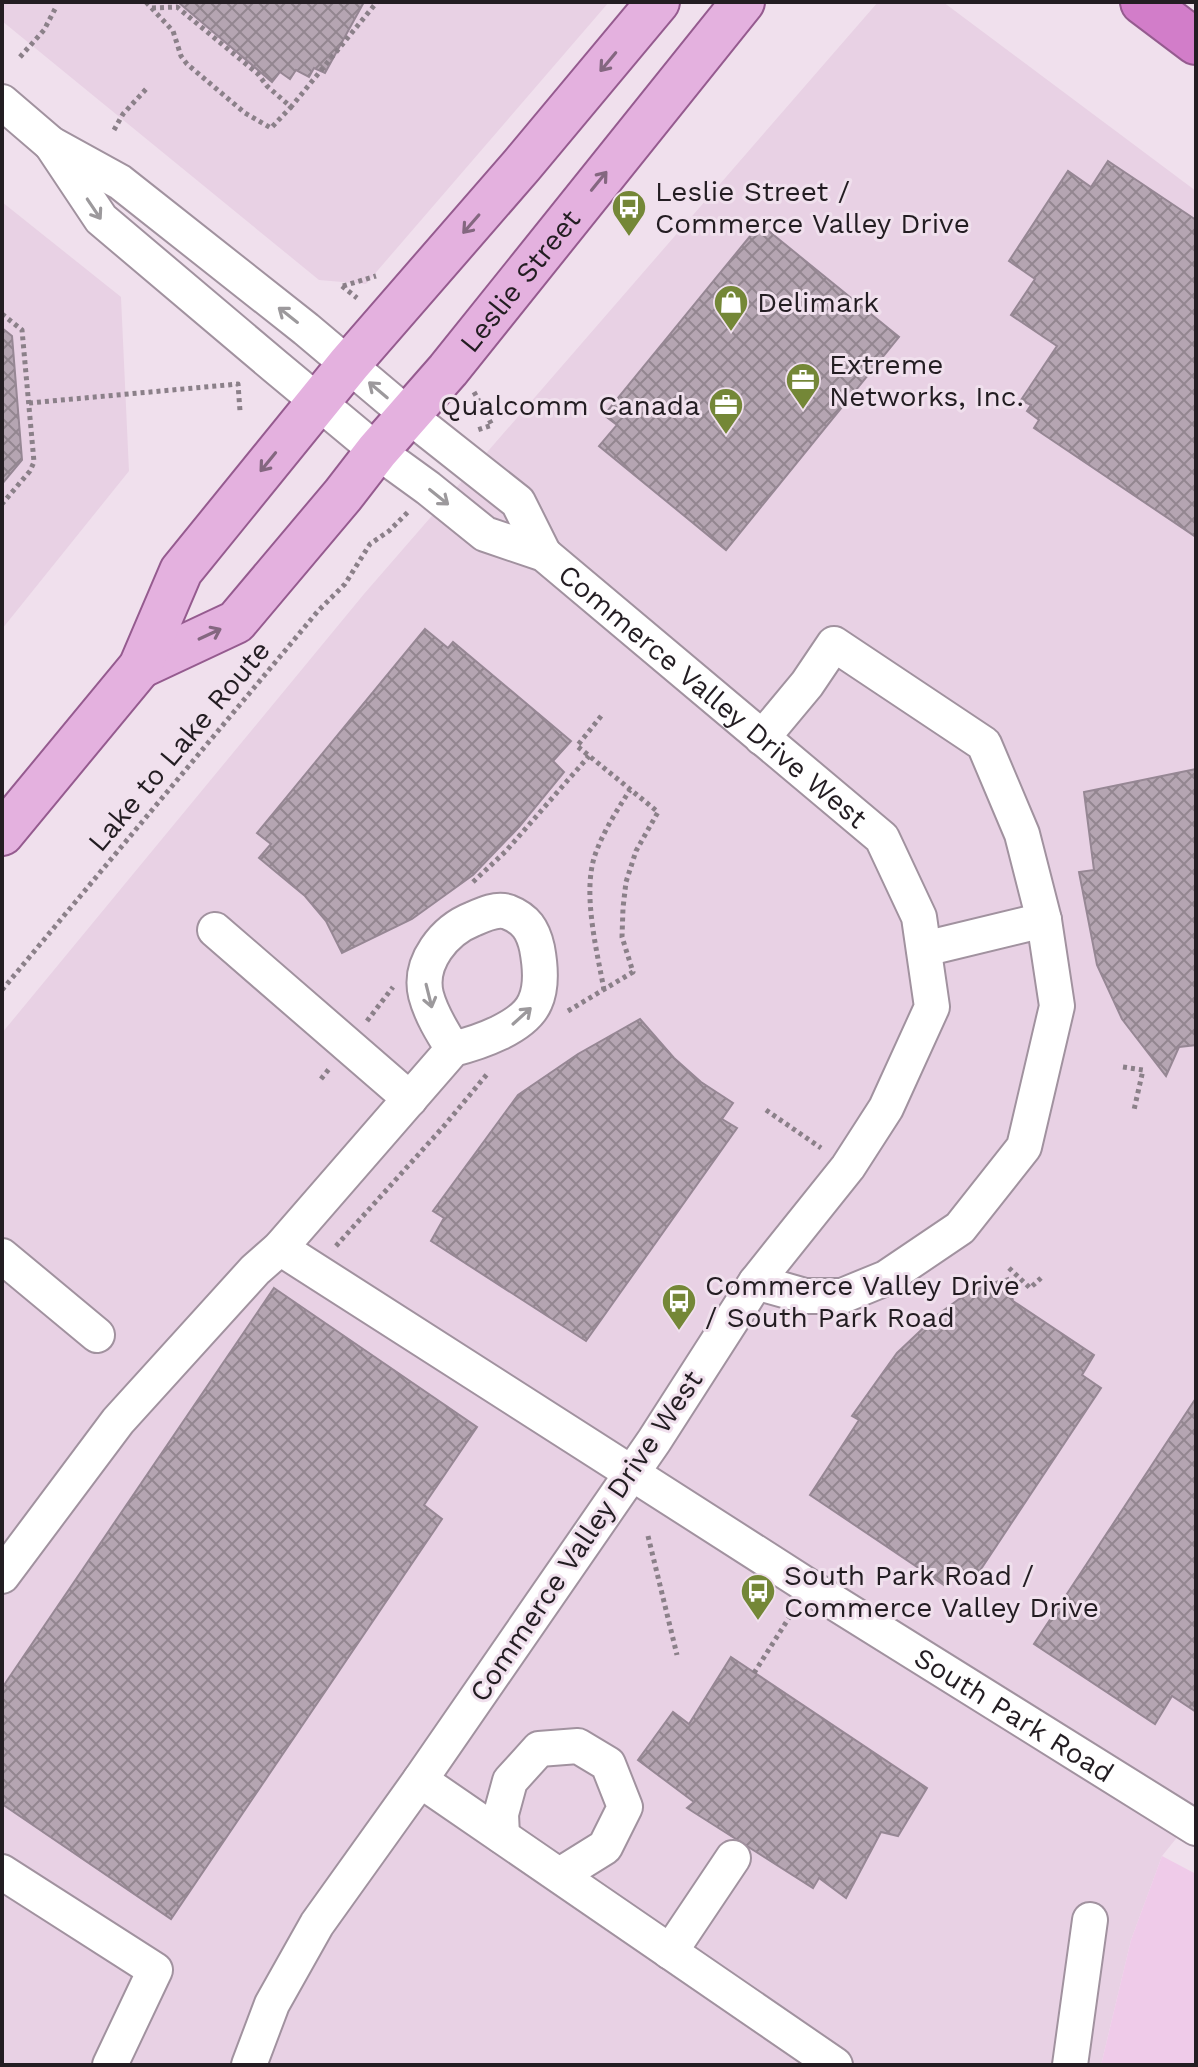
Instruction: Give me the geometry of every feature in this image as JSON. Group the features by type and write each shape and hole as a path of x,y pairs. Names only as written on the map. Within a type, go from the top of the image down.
{"highway":[{"path":"1143,2 1196,42"}],"main road":[{"name":"Leslie Street","path":"2,834 140,667 181,571 349,364 658,2"},
{"name":"Leslie Street","path":"140,667 236,622 448,370 743,2"}],"street":[{"path":"2,102 51,144"},
{"name":"Commerce Valley Drive West","path":"51,144 120,182 518,502 544,554"},
{"name":"Commerce Valley Drive West","path":"51,144 101,219 318,402 485,534 544,554 882,838 919,917 932,1007 886,1108 848,1167 756,1282 654,1441 317,1924 272,2004 249,2065"},
{"path":"756,1282 805,1296 842,1296 886,1278 960,1228 1024,1147 1057,1006 1044,920 1022,834 984,744 834,644 807,684 762,738"},
{"path":"924,949 1044,920"},
{"path":"215,930 410,1099"},
{"path":"2,1576 118,1421 255,1270 280,1248 453,1049"},
{"name":"South Park Road","path":"280,1248 808,1586 1196,1828"},
{"path":"2,1256 97,1335"},
{"path":"502,1836 501,1814 510,1781 539,1749 578,1746 608,1764 625,1807 605,1847 560,1875"},
{"path":"420,1780 835,2065"},
{"path":"670,1952 733,1858"},
{"path":"2,1872 155,1970 110,2065"},
{"path":"1070,2065 1090,1920"}],"path":[{"path":"146,2 173,31 187,64 245,113 271,128 377,2"},
{"path":"152,8 177,7 258,74 291,107"},
{"path":"20,57 44,30 55,9"},
{"path":"114,130 123,114 148,87"},
{"path":"342,286 361,301"},
{"path":"2,314 22,330 34,462 2,504"},
{"path":"29,403 238,384 240,411"},
{"path":"475,393 492,425 475,430"},
{"name":"Lake to Lake Route","path":"2,990 318,611 345,584 370,544 406,514"},
{"path":"577,746 602,715"},
{"path":"604,990 592,925 594,857 630,790"},
{"path":"356,1011 377,1029"},
{"path":"1123,1067 1143,1070 1134,1110"},
{"path":"766,1110 848,1167"},
{"path":"1009,1268 1030,1288 1041,1278"},
{"path":"648,1536 677,1655"},
{"path":"754,1673 808,1586"}],"shaded area":[{"path":"2,2 609,2 366,284 319,280 2,21"},
{"path":"878,2 943,2 1196,191 1196,1814 1162,1856 1131,1940 1101,2065 2,2065 2,1033 364,594"},
{"path":"2,202 121,297 129,471 2,629"},
{"path":"1162,1856 1196,1874 1196,2065 1101,2065 1131,1940"}],"building":[{"path":"178,2 364,2 325,73 314,68 309,77 296,70 290,79 280,72 272,82"},
{"path":"1108,161 1196,220 1196,537 1034,428 1039,420 1027,411 1031,405 1021,400 1057,346 1011,315 1035,279 1009,261 1068,171 1091,187"},
{"path":"760,224 899,337 726,550 599,446 617,425 604,415"},
{"path":"2,328 12,336 22,460 2,484"},
{"path":"425,629 448,648 453,642 571,741 553,761 564,772 519,827 473,875 412,919 342,953 326,921 305,896 259,858 271,844 257,833"},
{"path":"1196,769 1196,1045 1179,1047 1166,1076 1122,1019 1097,965 1079,872 1094,870 1084,792"},
{"path":"640,1019 674,1058 701,1082 733,1103 722,1119 737,1128 586,1341 431,1241 444,1218 433,1211 518,1095 578,1054"},
{"path":"1008,1278 1013,1301 1094,1355 1082,1375 1101,1388 975,1578 956,1565 944,1585 810,1495 859,1420 852,1416 897,1353 959,1299"},
{"path":"274,1288 477,1427 424,1505 442,1519 171,1919 2,1804 2,1688"},
{"path":"1196,1398 1196,1712 1172,1696 1155,1724 1034,1644"},
{"path":"731,1657 927,1788 898,1836 881,1832 846,1898 819,1878 813,1888 687,1808 694,1802 638,1760 673,1712 689,1724"}],"place":[{"name":"Leslie Street / Commerce Valley Drive","path":"629,238"},
{"name":"Delimark","path":"731,333"},
{"name":"Extreme Networks, Inc.","path":"803,411"},
{"name":"Qualcomm Canada","path":"726,436"},
{"name":"Commerce Valley Drive / South Park Road","path":"679,1332"},
{"name":"South Park Road / Commerce Valley Drive","path":"758,1622"}]}
